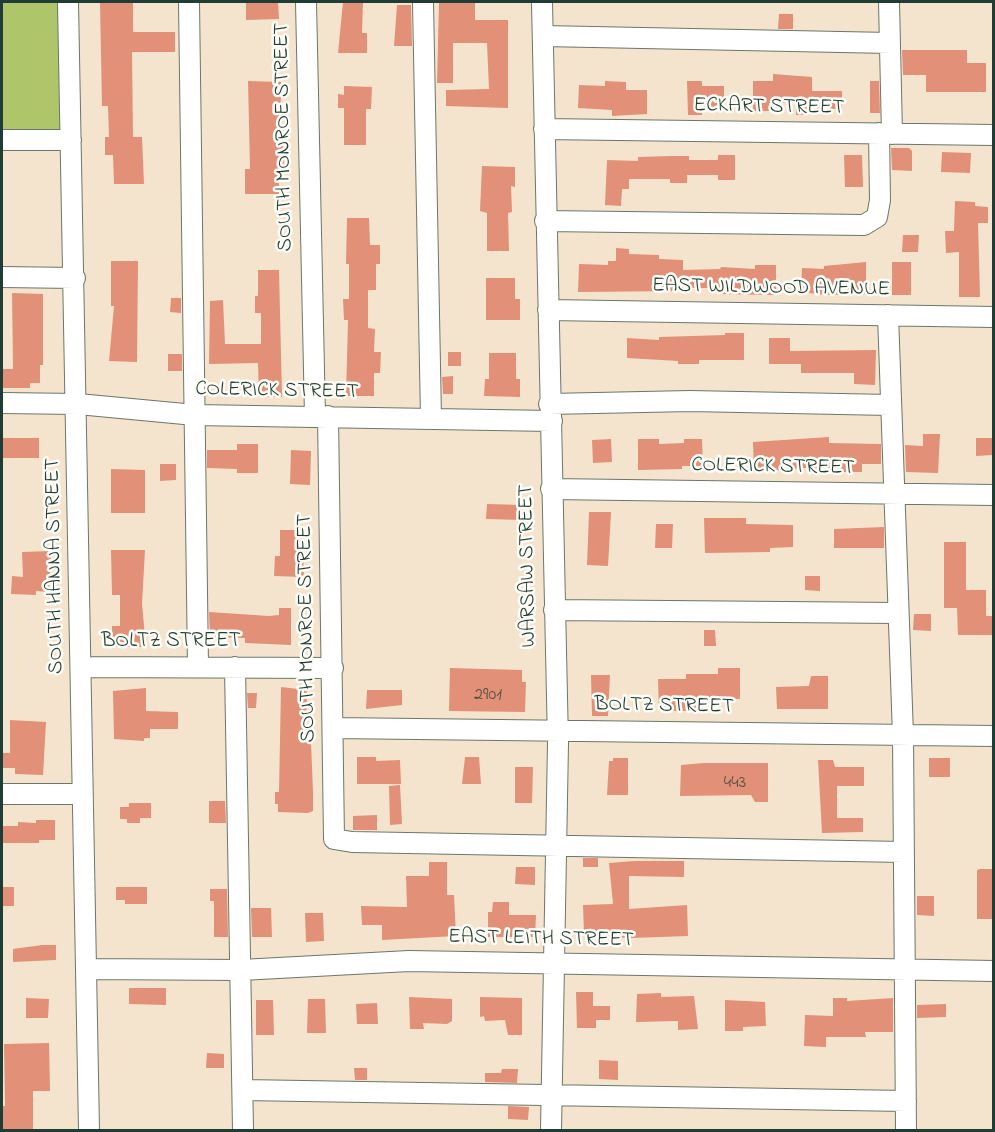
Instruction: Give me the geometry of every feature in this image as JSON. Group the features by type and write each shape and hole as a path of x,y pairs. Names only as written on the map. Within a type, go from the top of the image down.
{"street":[{"name":"SOUTH HANNA STREET","path":"68,2 78,404 81,794 87,969 89,1131"},
{"path":"189,2 198,666"},
{"name":"SOUTH MONROE STREET","path":"306,2 333,668 334,839 352,842 556,846"},
{"path":"423,2 431,418"},
{"name":"WARSAW STREET","path":"542,2 557,730 550,1131"},
{"path":"545,221 864,225 877,217 886,134 890,43 889,2"},
{"path":"543,36 890,43"},
{"name":"ECKART STREET","path":"544,129 993,135"},
{"path":"2,140 71,140"},
{"path":"2,278 75,278"},
{"name":"EAST WILDWOOD AVENUE","path":"548,309 993,317"},
{"path":"888,315 903,735 906,1131"},
{"name":"COLERICK STREET","path":"2,403 78,404 195,416 431,418 550,412 690,401 890,405"},
{"name":"COLERICK STREET","path":"551,489 993,495"},
{"path":"554,610 898,613"},
{"name":"BOLTZ STREET","path":"81,667 333,668"},
{"path":"235,667 243,1131"},
{"name":"BOLTZ STREET","path":"334,728 993,736"},
{"path":"2,794 81,794"},
{"path":"556,846 904,852"},
{"name":"EAST LEITH STREET","path":"87,969 241,970 382,962 993,971"},
{"path":"243,1090 906,1101"}],"green space":[{"path":"2,2 68,2 71,140 2,140"}],"building":[{"path":"100,2 133,2 133,32 175,32 175,52 132,52 133,137 142,137 144,184 114,184 113,155 105,155 105,137 109,137 108,106 102,106"},
{"path":"246,2 278,2 279,19 246,20"},
{"path":"343,2 363,2 362,33 367,33 367,53 338,53"},
{"path":"439,2 475,2 475,20 508,20 508,108 446,106 446,90 489,89 487,43 453,43 453,83 437,83"},
{"path":"397,5 411,5 412,46 394,46"},
{"path":"779,14 793,14 793,29 778,29"},
{"path":"902,50 967,50 967,63 986,63 986,92 926,92 926,75 903,75"},
{"path":"773,74 812,77 812,91 842,91 842,109 812,109 812,114 796,115 796,103 769,103 769,111 753,111 753,81 773,81"},
{"path":"248,81 281,82 280,146 283,146 284,182 279,182 279,194 245,194 245,169 250,169"},
{"path":"605,81 626,82 626,90 647,90 647,114 612,116 612,110 578,108 579,85 605,86"},
{"path":"687,81 702,81 702,86 724,86 724,103 719,102 719,111 702,111 702,115 688,115"},
{"path":"870,81 879,81 880,113 870,113"},
{"path":"344,86 372,87 371,109 366,109 366,145 344,145 344,108 338,108 338,94 344,95"},
{"path":"891,148 909,148 912,151 912,171 892,170"},
{"path":"942,152 971,153 970,173 941,172"},
{"path":"718,155 735,155 735,180 718,180 718,175 687,175 687,183 670,183 670,179 629,179 629,189 622,189 621,206 605,205 607,160 638,161 638,157 689,156 689,160 718,160"},
{"path":"844,155 862,155 863,187 845,187"},
{"path":"482,166 515,167 515,187 511,186 512,212 508,213 509,251 487,251 487,213 480,211"},
{"path":"955,201 975,202 975,206 988,207 988,223 978,223 980,297 959,297 959,252 946,253 945,231 954,231"},
{"path":"347,218 369,218 370,245 380,245 380,264 376,264 376,290 368,290 368,328 375,329 374,352 381,352 380,373 374,373 374,396 346,396 348,320 344,320 343,299 349,299 349,264 346,264"},
{"path":"903,235 919,235 918,252 902,252"},
{"path":"616,248 629,249 629,254 659,255 659,259 683,260 683,270 720,269 721,267 755,269 755,265 776,265 776,295 719,294 719,288 683,288 682,291 578,292 579,264 608,265 608,261 616,261"},
{"path":"111,261 138,261 137,362 109,361 114,306 111,306"},
{"path":"866,262 866,294 825,295 801,292 802,268 824,269 824,266"},
{"path":"892,262 911,262 911,295 892,295"},
{"path":"258,270 279,270 282,397 259,397 258,363 209,364 210,301 223,300 225,344 261,344 261,313 255,313 255,296 258,296"},
{"path":"486,278 515,278 515,299 520,299 520,320 486,320"},
{"path":"12,293 43,294 43,365 40,365 40,383 30,383 30,388 2,388 2,369 13,369"},
{"path":"171,298 181,298 181,313 170,312"},
{"path":"725,333 744,333 744,360 699,360 699,364 678,364 678,361 627,358 627,338 659,340 659,337 725,335"},
{"path":"769,338 790,338 790,351 876,350 875,385 854,384 854,373 801,373 801,364 769,364"},
{"path":"448,352 461,352 461,366 448,366"},
{"path":"489,353 516,353 516,379 520,379 520,397 484,396 485,379 489,379"},
{"path":"168,354 182,354 182,371 168,371"},
{"path":"453,376 453,394 443,394 442,377"},
{"path":"923,434 940,434 938,473 906,472 905,445 923,446"},
{"path":"829,437 829,443 881,444 881,464 862,464 862,472 842,472 842,468 804,468 754,472 753,442"},
{"path":"2,438 39,438 39,458 2,458"},
{"path":"976,438 993,438 993,455 976,456"},
{"path":"611,439 612,462 593,463 592,440"},
{"path":"638,439 659,439 659,444 684,443 684,439 702,439 703,466 638,470"},
{"path":"237,444 258,444 258,473 237,473 237,469 207,468 207,450 237,450"},
{"path":"291,450 311,451 310,485 290,484"},
{"path":"160,464 176,464 176,480 160,481"},
{"path":"111,469 145,470 145,513 111,513"},
{"path":"487,504 523,505 522,520 486,519"},
{"path":"589,512 611,512 608,566 587,565"},
{"path":"704,518 746,518 746,524 793,525 793,547 770,548 770,552 705,553"},
{"path":"656,524 673,524 672,548 655,548"},
{"path":"884,527 884,548 834,548 834,529"},
{"path":"280,530 302,530 304,577 274,576 275,556 280,556"},
{"path":"944,542 966,542 966,590 986,590 986,616 993,616 993,635 958,635 957,608 944,608"},
{"path":"111,550 145,550 142,604 146,647 112,647 112,626 120,626 120,595 112,595"},
{"path":"51,551 49,592 36,591 36,595 11,594 12,576 23,577 22,552"},
{"path":"805,576 820,576 820,591 805,590"},
{"path":"279,608 291,608 291,645 245,643 245,638 210,637 209,612 269,616 279,615"},
{"path":"914,614 931,614 931,631 913,630"},
{"path":"704,630 715,630 716,646 704,646"},
{"path":"450,668 522,670 522,682 526,682 525,712 449,711"},
{"path":"718,668 740,668 740,699 704,699 704,711 659,711 658,679 686,679 686,674 718,674"},
{"path":"591,675 610,675 608,716 592,716"},
{"path":"811,676 828,676 828,709 777,709 776,687 809,686"},
{"path":"281,687 307,690 306,739 307,743 311,743 313,792 313,811 308,813 278,812 278,804 275,804 275,792 279,792"},
{"path":"146,688 146,711 178,712 178,729 150,729 150,738 144,738 144,741 114,739 113,691"},
{"path":"367,690 402,690 402,705 366,709"},
{"path":"247,693 257,693 256,708 248,708"},
{"path":"10,720 46,722 43,775 15,774 15,768 2,768 2,753 10,753"},
{"path":"357,757 376,757 376,761 400,760 401,784 357,784"},
{"path":"465,757 479,757 481,784 462,784"},
{"path":"613,758 628,758 628,795 607,795 609,761 613,761"},
{"path":"929,758 950,758 950,777 929,777"},
{"path":"818,760 833,760 835,767 864,767 864,786 837,786 837,818 863,818 863,832 822,833"},
{"path":"768,763 768,802 755,802 751,795 680,796 681,765"},
{"path":"515,767 533,767 532,803 515,803"},
{"path":"400,785 402,824 390,825 389,786"},
{"path":"209,801 225,801 226,823 209,823"},
{"path":"129,803 151,803 151,818 140,818 140,823 127,823 127,819 120,819 120,807 129,807"},
{"path":"377,815 377,830 353,830 353,816"},
{"path":"36,820 55,820 55,840 39,840 39,843 2,843 2,826 18,826 18,822 36,823"},
{"path":"583,858 598,858 598,867 583,867"},
{"path":"684,861 684,877 629,876 629,909 687,905 688,936 632,938 588,936 588,933 584,933 583,905 613,904 609,863"},
{"path":"429,862 447,862 447,895 454,895 456,936 382,940 382,925 362,925 361,906 407,907 406,876 429,876"},
{"path":"516,867 535,867 535,885 515,884"},
{"path":"993,869 993,919 977,919 977,870"},
{"path":"2,887 14,887 14,906 2,906"},
{"path":"116,887 147,887 147,904 125,904 125,900 116,900"},
{"path":"210,889 227,889 228,937 214,937 214,901 210,901"},
{"path":"917,896 934,896 934,916 917,915"},
{"path":"493,902 509,902 509,915 536,915 535,937 488,937 488,912 492,912"},
{"path":"251,908 271,908 272,937 252,937"},
{"path":"305,913 323,913 324,941 306,942"},
{"path":"56,945 56,960 13,962 13,949"},
{"path":"129,988 166,988 166,1005 129,1004"},
{"path":"576,992 593,992 593,1006 610,1006 610,1020 596,1020 596,1028 577,1028"},
{"path":"661,993 661,997 694,996 698,1029 678,1030 678,1021 636,1022 637,994"},
{"path":"409,997 452,999 452,1021 447,1024 423,1023 424,1029 410,1029"},
{"path":"480,997 522,998 522,1035 508,1035 505,1020 485,1021 484,1016 480,1017"},
{"path":"26,998 49,999 48,1018 26,1018"},
{"path":"833,998 847,998 847,1001 893,998 893,1032 865,1032 866,1037 826,1037 826,1047 804,1046 805,1015 833,1016"},
{"path":"308,999 325,999 326,1033 307,1033"},
{"path":"256,1000 273,1000 274,1035 256,1035"},
{"path":"725,1000 765,1002 766,1026 743,1027 743,1031 725,1031"},
{"path":"377,1003 378,1024 357,1024 356,1004"},
{"path":"946,1004 946,1017 917,1018 917,1005"},
{"path":"49,1043 50,1091 33,1091 33,1131 2,1131 2,1106 5,1106 4,1044"},
{"path":"207,1053 224,1054 224,1068 206,1068"},
{"path":"599,1060 618,1061 618,1080 599,1079"},
{"path":"354,1068 367,1068 367,1080 355,1080"},
{"path":"502,1069 518,1069 517,1083 485,1082 485,1073 501,1073"},
{"path":"508,1106 529,1107 528,1120 508,1119"}]}
